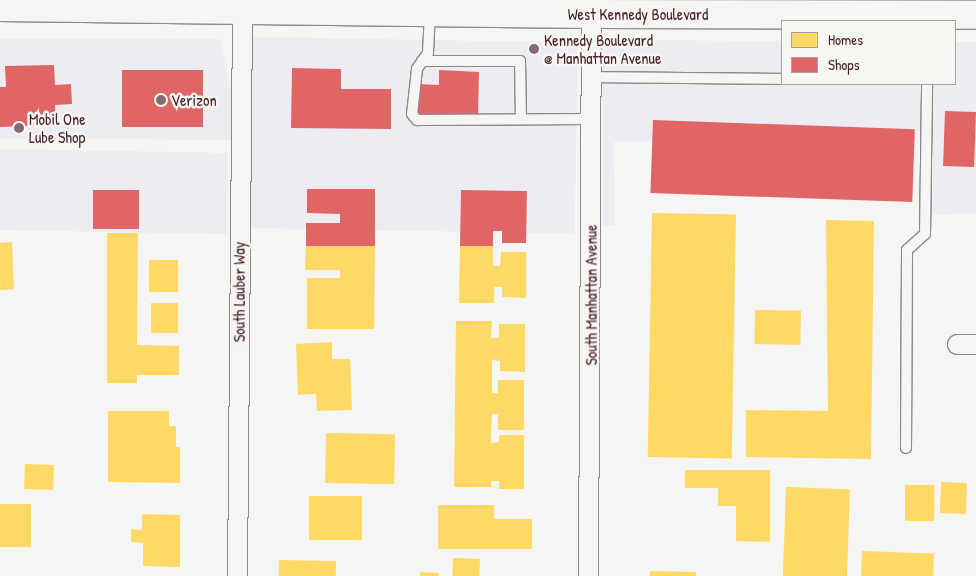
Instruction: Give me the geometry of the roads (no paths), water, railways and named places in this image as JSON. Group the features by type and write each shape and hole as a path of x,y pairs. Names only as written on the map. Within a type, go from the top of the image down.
{"main road":[{"name":"West Kennedy Boulevard","path":"0,7 430,12 591,7 976,14"}],"street":[{"name":"South Manhattan Avenue","path":"588,576 591,7"},
{"name":"South Lauber Way","path":"237,576 242,9"}],"lane":[{"path":"430,12 428,53 417,69 412,114 417,120 471,122 521,119 591,119"},
{"path":"422,61 520,61 521,119"},
{"path":"590,77 781,79"},
{"path":"906,448 907,250 925,234 927,85"}],"place":[{"name":"Kennedy Boulevard @ Manhattan Avenue","path":"534,49"},
{"name":"Verizon","path":"161,100"},
{"name":"Mobil One Lube Shop","path":"19,128"}]}
